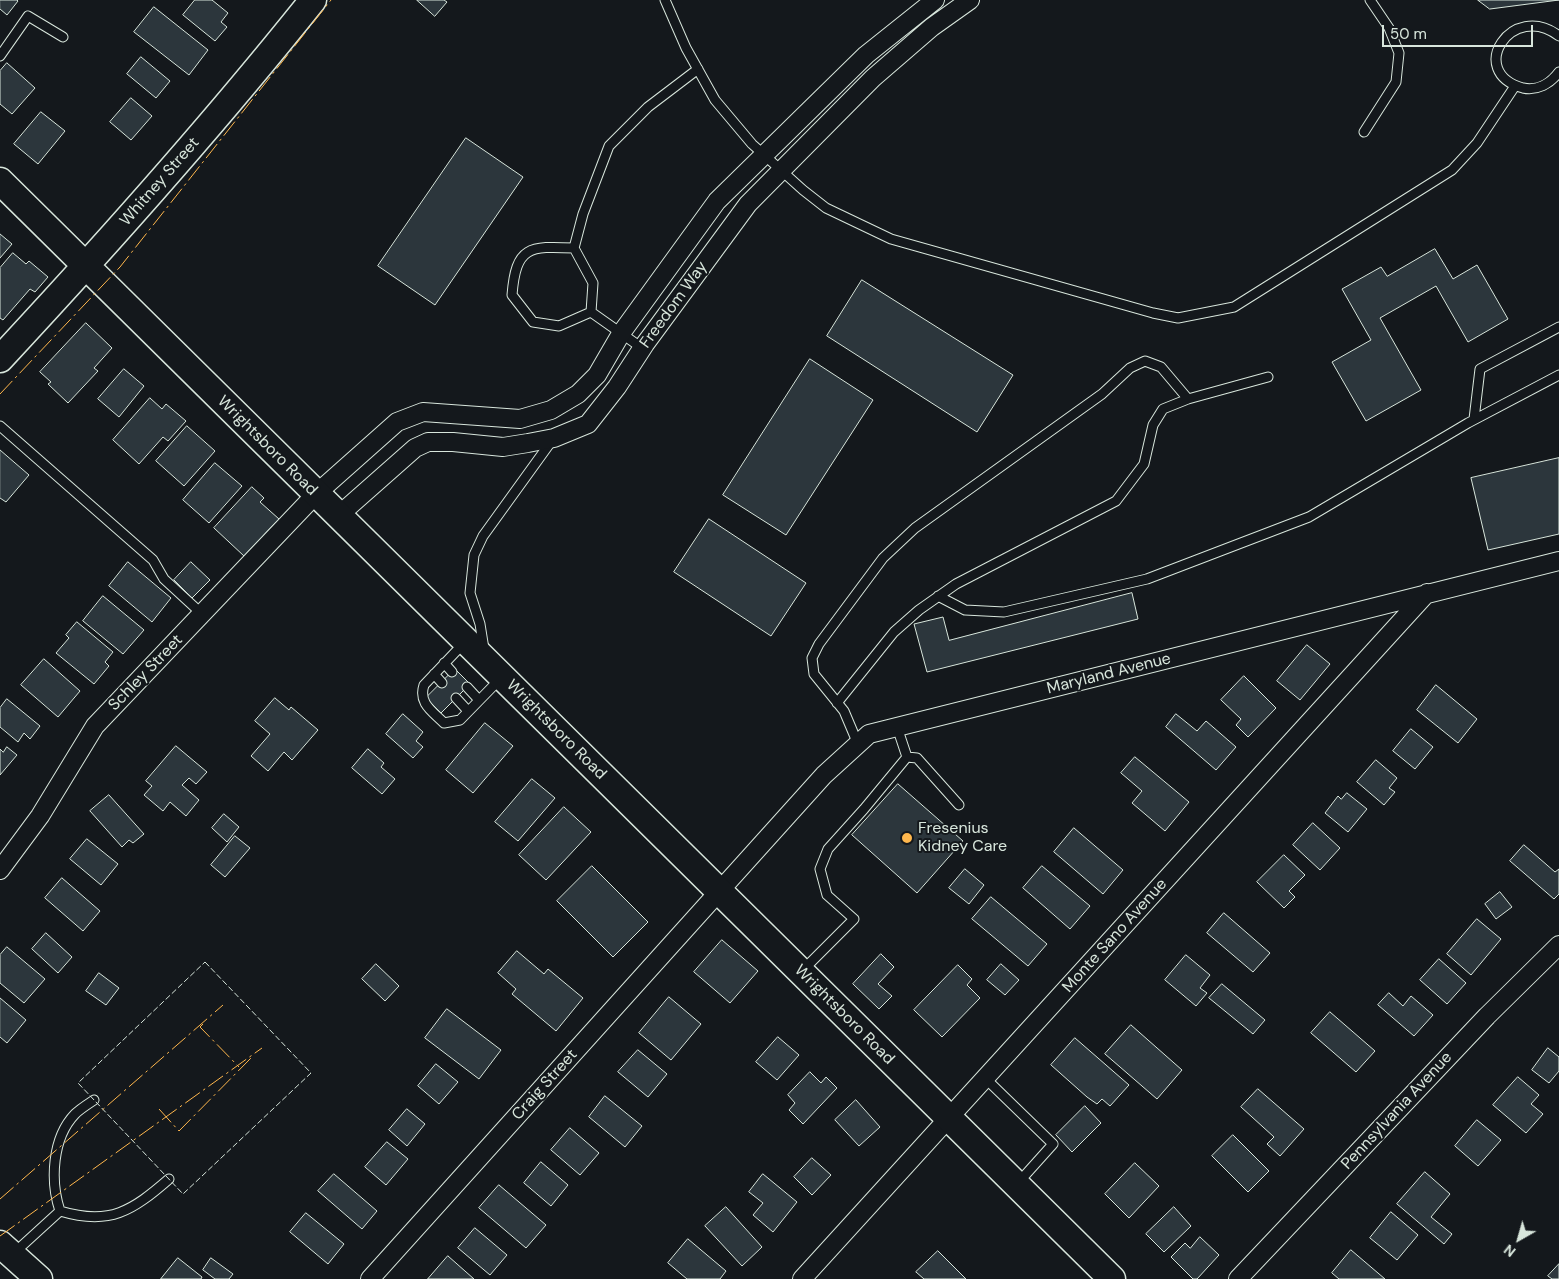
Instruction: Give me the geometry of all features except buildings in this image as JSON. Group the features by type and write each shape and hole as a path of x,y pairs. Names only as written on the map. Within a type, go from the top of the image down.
{"main road":[{"name":"Whitney Street","path":"0,359 86,267 250,79 313,0"},
{"name":"Wrightsboro Road","path":"0,182 1112,1279"},
{"path":"6,1250 39,1279"}],"street":[{"name":"Freedom Way","path":"316,494 397,422 423,412 520,419 551,410 578,394 598,375 622,332 717,201 866,55 935,0"},
{"name":"Freedom Way","path":"338,516 415,448 428,442 452,442 503,447 554,438 588,424 617,388 642,348 748,204 873,78 932,27 970,0"},
{"name":"Schley Street","path":"0,870 40,816 96,726 316,494"},
{"name":"Maryland Avenue","path":"720,892 824,775 869,734 1559,561"},
{"name":"Monte Sano Avenue","path":"802,1279 1427,593"},
{"name":"Craig Street","path":"370,1279 720,892"},
{"name":"Pennsylvania Avenue","path":"1238,1279 1487,1016 1559,945"}],"lane":[{"path":"665,0 715,100 763,154 826,208 891,239 1153,313 1178,318 1234,306 1452,170 1477,143 1515,86"},
{"path":"1364,132 1396,82 1399,53 1389,28 1370,0"},
{"path":"0,56 28,16 63,36"},
{"path":"1559,36 1548,25 1536,20 1523,21 1505,31 1498,42 1495,56 1500,72 1515,86 1529,89 1538,88 1553,80 1559,72"},
{"path":"591,312 593,283 574,248 583,214 609,146 648,107 698,69"},
{"path":"574,248 543,246 523,254 514,269 512,296 533,322 559,326 591,312"},
{"path":"591,312 622,332 642,348"},
{"path":"1474,419 1480,369 1559,328"},
{"path":"858,744 844,712 814,674 812,658 819,644 883,558 915,528 1102,394 1130,368 1146,361 1160,367 1188,398"},
{"path":"938,596 965,610 1004,612 1147,579 1309,517 1474,419 1559,375"},
{"path":"837,703 894,632 938,596 956,584 1116,501 1144,464 1154,425 1163,410 1188,398 1268,377"},
{"path":"0,426 153,560 164,579 202,614"},
{"path":"465,641 424,685 421,693 422,701 444,722 460,720 479,700 494,669 470,593 474,555 483,536 554,438"},
{"path":"444,664 452,672"},
{"path":"434,674 442,683"},
{"path":"467,687 479,700"},
{"path":"456,698 468,711"},
{"path":"897,727 906,757"},
{"path":"906,757 917,758 959,805"},
{"path":"801,972 854,919 827,895 820,870 828,849 864,809 906,757"},
{"path":"986,1078 1053,1144 1017,1185"},
{"path":"60,1211 54,1193 58,1142 74,1115 94,1100"},
{"path":"60,1211 78,1216 114,1216 143,1202 169,1178"},
{"path":"6,1250 60,1211"}],"fence":[{"path":"205,962 311,1073 183,1194 78,1083 205,962"}],"power":[{"path":"0,394 120,267 331,0"},
{"path":"0,1199 223,1005"},
{"path":"203,1024 200,1027 239,1067"},
{"path":"0,1236 262,1048"},
{"path":"159,1109 179,1131 253,1056"}],"place":[{"name":"Fresenius Kidney Care","path":"907,838"}]}
